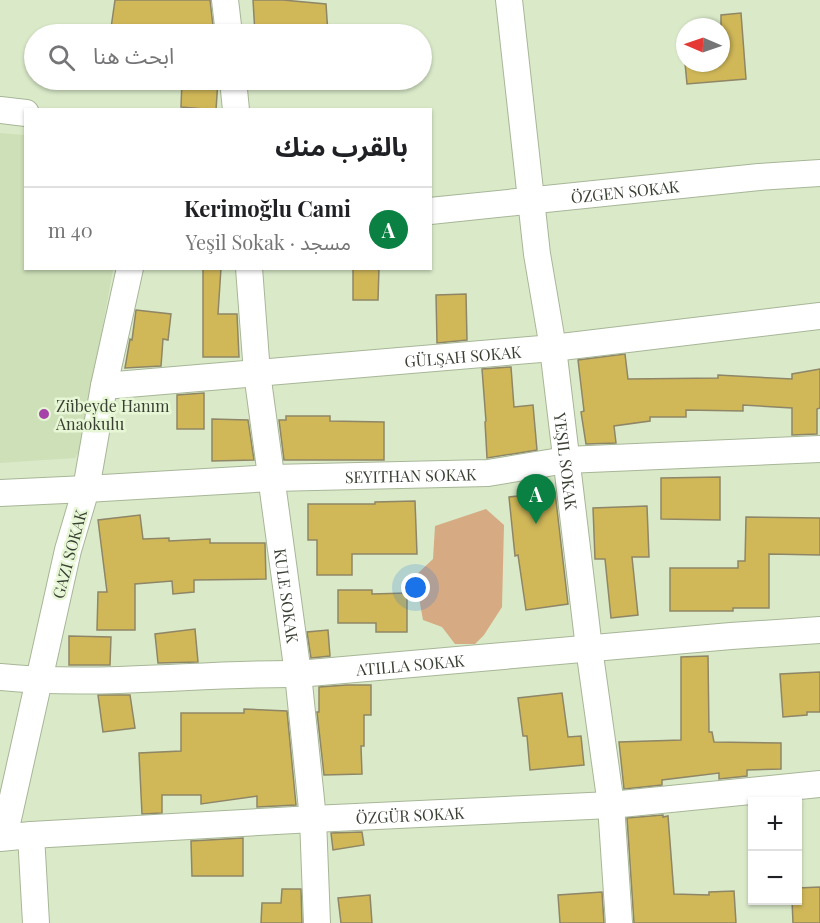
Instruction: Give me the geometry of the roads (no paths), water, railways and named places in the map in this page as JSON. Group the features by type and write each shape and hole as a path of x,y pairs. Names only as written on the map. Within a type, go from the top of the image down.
{"street":[{"path":"225,0 228,24"},
{"name":"YEŞIL SOKAK","path":"509,0 537,254 553,348 589,648 611,805 619,923"},
{"path":"234,90 236,108"},
{"path":"0,110 24,113"},
{"name":"ÖZGEN SOKAK","path":"432,211 759,177 820,173"},
{"name":"GAZI SOKAK","path":"0,838 8,819 68,550 86,489 104,386 130,270"},
{"name":"KULE SOKAK","path":"249,270 257,373 298,674 313,819 316,923"},
{"name":"GÜLŞAH SOKAK","path":"104,386 553,348 820,316"},
{"name":"SEYITHAN SOKAK","path":"0,493 272,478 488,473 566,460 820,449"},
{"name":"ATILLA SOKAK","path":"0,677 38,681 298,674 820,630"},
{"name":"ÖZGÜR SOKAK","path":"0,838 313,819 611,805 820,784"},
{"path":"31,835 36,923"}],"place":[{"name":"Zübeyde Hanım Anaokulu","path":"44,414"},
{"name":"Kerimoğlu Cami","path":"536,524"}]}
